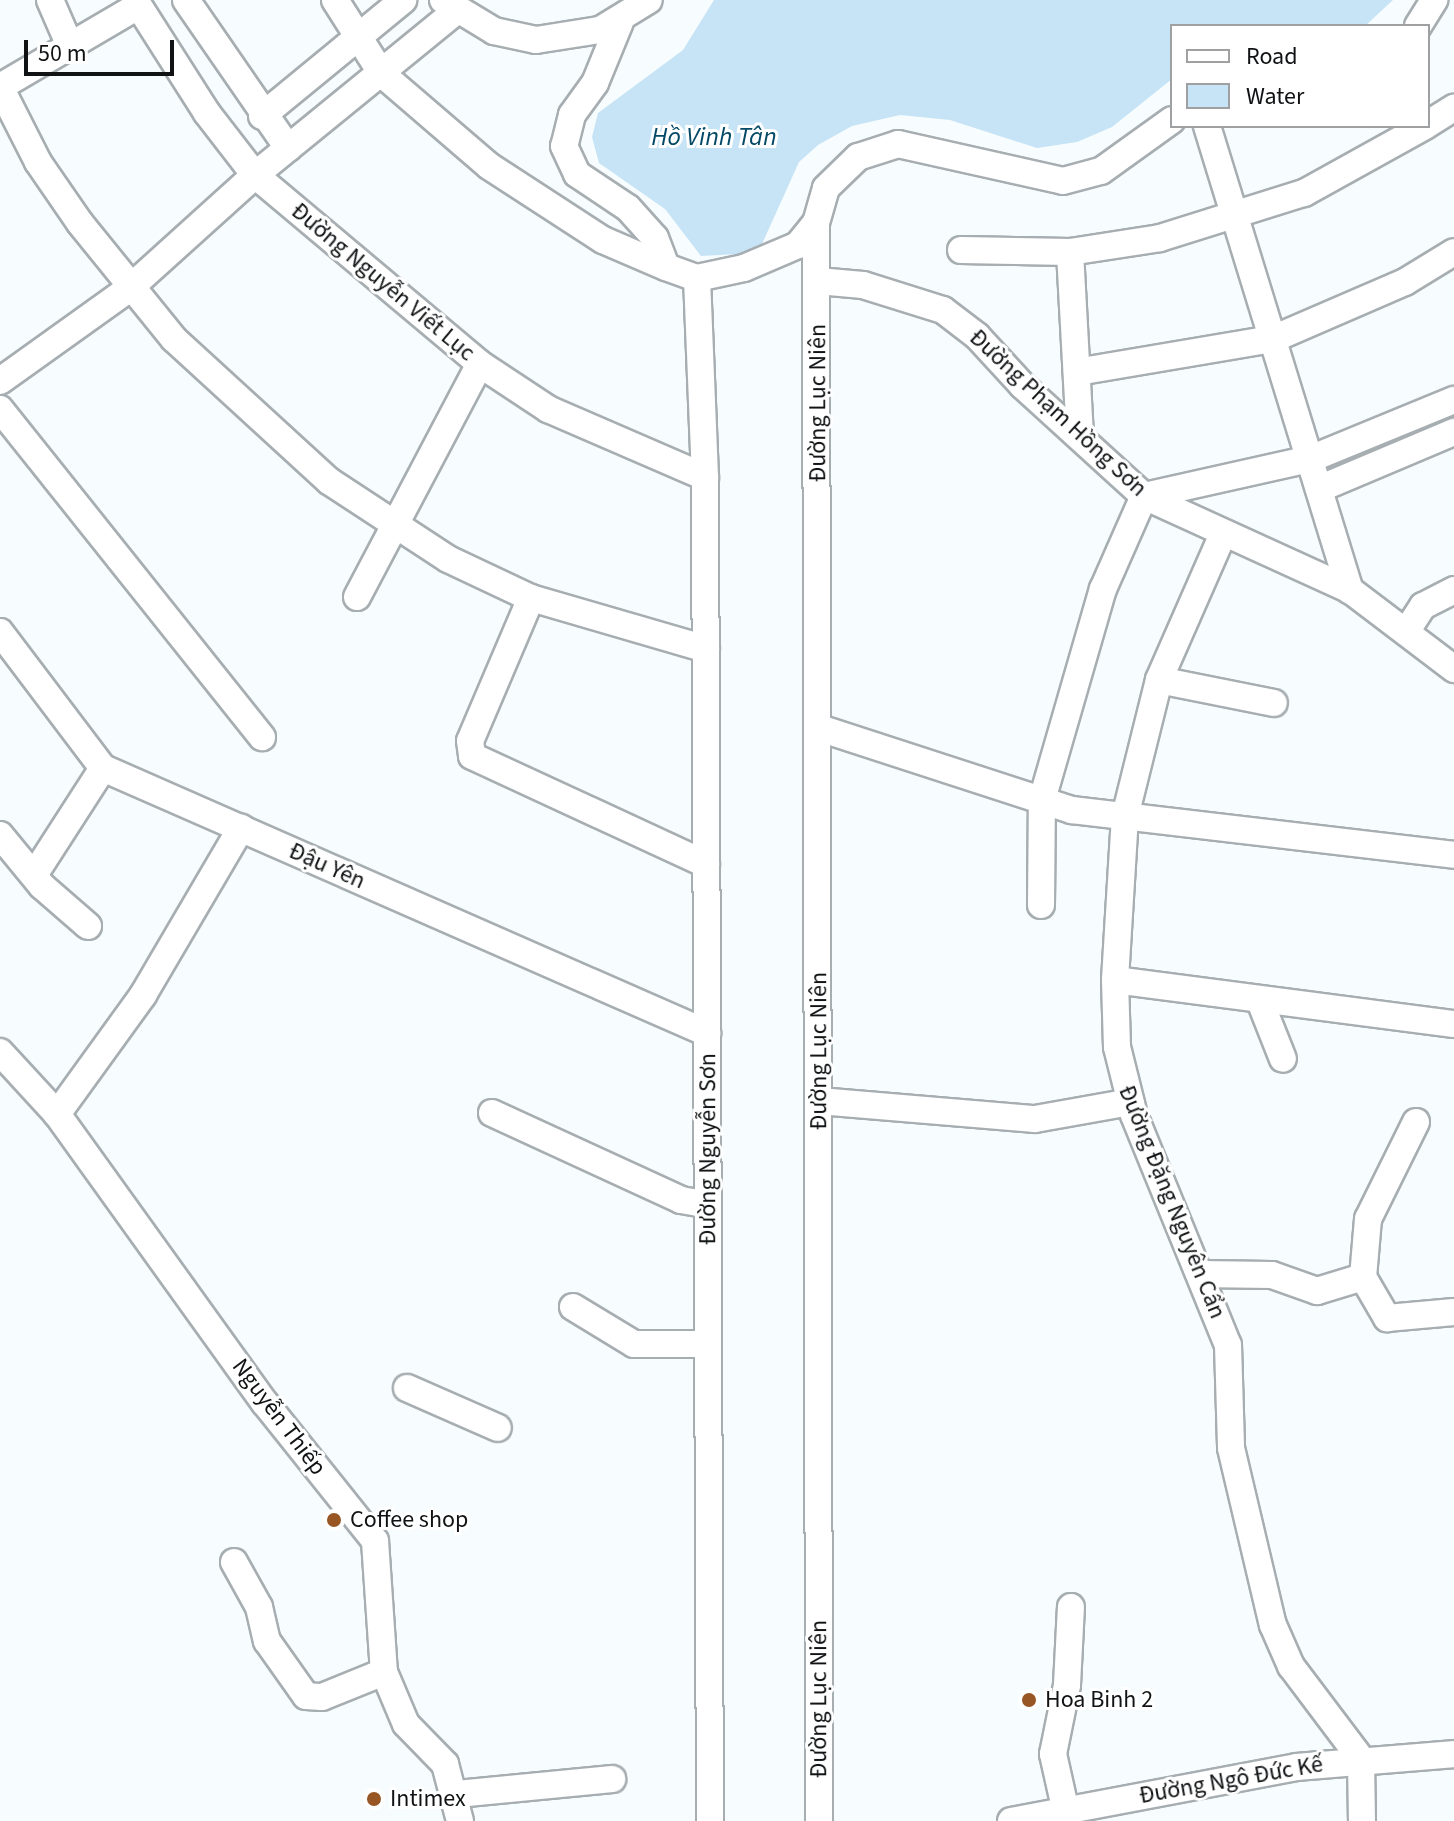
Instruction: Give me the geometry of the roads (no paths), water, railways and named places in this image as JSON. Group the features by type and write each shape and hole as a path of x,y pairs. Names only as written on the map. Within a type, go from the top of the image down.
{"street":[{"path":"50,0 70,46"},
{"path":"186,0 262,116 288,148"},
{"path":"335,0 382,74 489,166 603,240 697,278 744,268 798,245 816,223 826,188 858,157 898,144 1063,181 1101,171 1170,121"},
{"path":"262,116 403,0"},
{"path":"0,381 130,288 255,175 382,74 449,5 494,31 536,40 579,37 620,22 649,0"},
{"path":"1419,24 1434,0"},
{"path":"136,3 0,87 38,162 130,288 268,430 393,526 531,598 706,649"},
{"name":"Đường Nguyễn Viết Lục","path":"136,3 207,113 255,175 480,364 562,416 705,477"},
{"path":"620,22 595,83 572,115 564,146 577,174 628,208 655,238 666,267"},
{"path":"1430,123 1454,108"},
{"path":"1208,128 1350,590"},
{"path":"961,250 1070,252 1160,238 1235,218 1304,193 1422,128"},
{"name":"Đường Lục Niên","path":"816,223 819,1821"},
{"path":"1070,252 1080,437"},
{"path":"1077,372 1273,339 1405,282 1454,252"},
{"name":"Đường Nguyễn Sơn","path":"697,278 705,477 710,1821"},
{"name":"Đường Phạm Hồng Sơn","path":"818,281 863,285 943,310 977,336 1144,496 1350,590 1454,669"},
{"path":"357,597 480,364"},
{"path":"1041,905 1042,800 1103,589 1144,496 1310,459 1454,400"},
{"path":"0,409 262,737"},
{"path":"1319,489 1454,432"},
{"name":"Đường Đặng Nguyên Cẩn","path":"1223,534 1159,680 1125,816 1115,980 1117,1047 1130,1102 1228,1345 1231,1448 1273,1625 1291,1666 1361,1759"},
{"path":"1406,632 1423,606 1454,590"},
{"path":"531,598 470,741 472,756 706,864"},
{"name":"Đậu Yên","path":"0,632 103,768 707,1033"},
{"path":"1159,680 1274,703"},
{"path":"819,728 1042,800 1125,816 1454,855"},
{"path":"34,875 103,768"},
{"path":"57,1114 143,995 241,828"},
{"path":"0,835 34,875 88,926"},
{"path":"1115,980 1260,1001 1392,1012 1454,1024"},
{"path":"1260,1001 1283,1059"},
{"name":"Nguyễn Thiếp","path":"0,1052 57,1114 265,1403 375,1541 384,1672 406,1724 445,1764 457,1794 460,1821"},
{"path":"819,1101 1035,1119 1130,1102"},
{"path":"492,1113 681,1200 703,1204 708,1199"},
{"path":"1416,1122 1368,1219 1363,1277 1387,1318 1454,1312"},
{"path":"1200,1274 1272,1275 1317,1291 1363,1277"},
{"path":"573,1307 634,1344 708,1344"},
{"path":"407,1388 498,1428"},
{"path":"234,1562 259,1607 267,1641 306,1696 322,1697 384,1672"},
{"path":"1067,1815 1053,1754 1067,1685 1071,1607"},
{"name":"Đường Ngô Đức Kế","path":"1011,1821 1067,1815 1361,1759 1454,1754"},
{"path":"1361,1759 1362,1821"},
{"path":"457,1794 612,1779"}],"water":[{"name":"Hồ Vinh Tân","path":"714,0 1393,0 1367,24 1170,24 1170,81 1112,127 1077,142 1037,148 950,120 900,115 852,126 818,145 799,162 758,253 701,256 665,209 599,163 592,137 598,113 683,50"}],"place":[{"name":"Coffee shop","path":"334,1520"},
{"name":"Hoa Binh 2","path":"1029,1700"},
{"name":"Intimex","path":"374,1799"}]}
